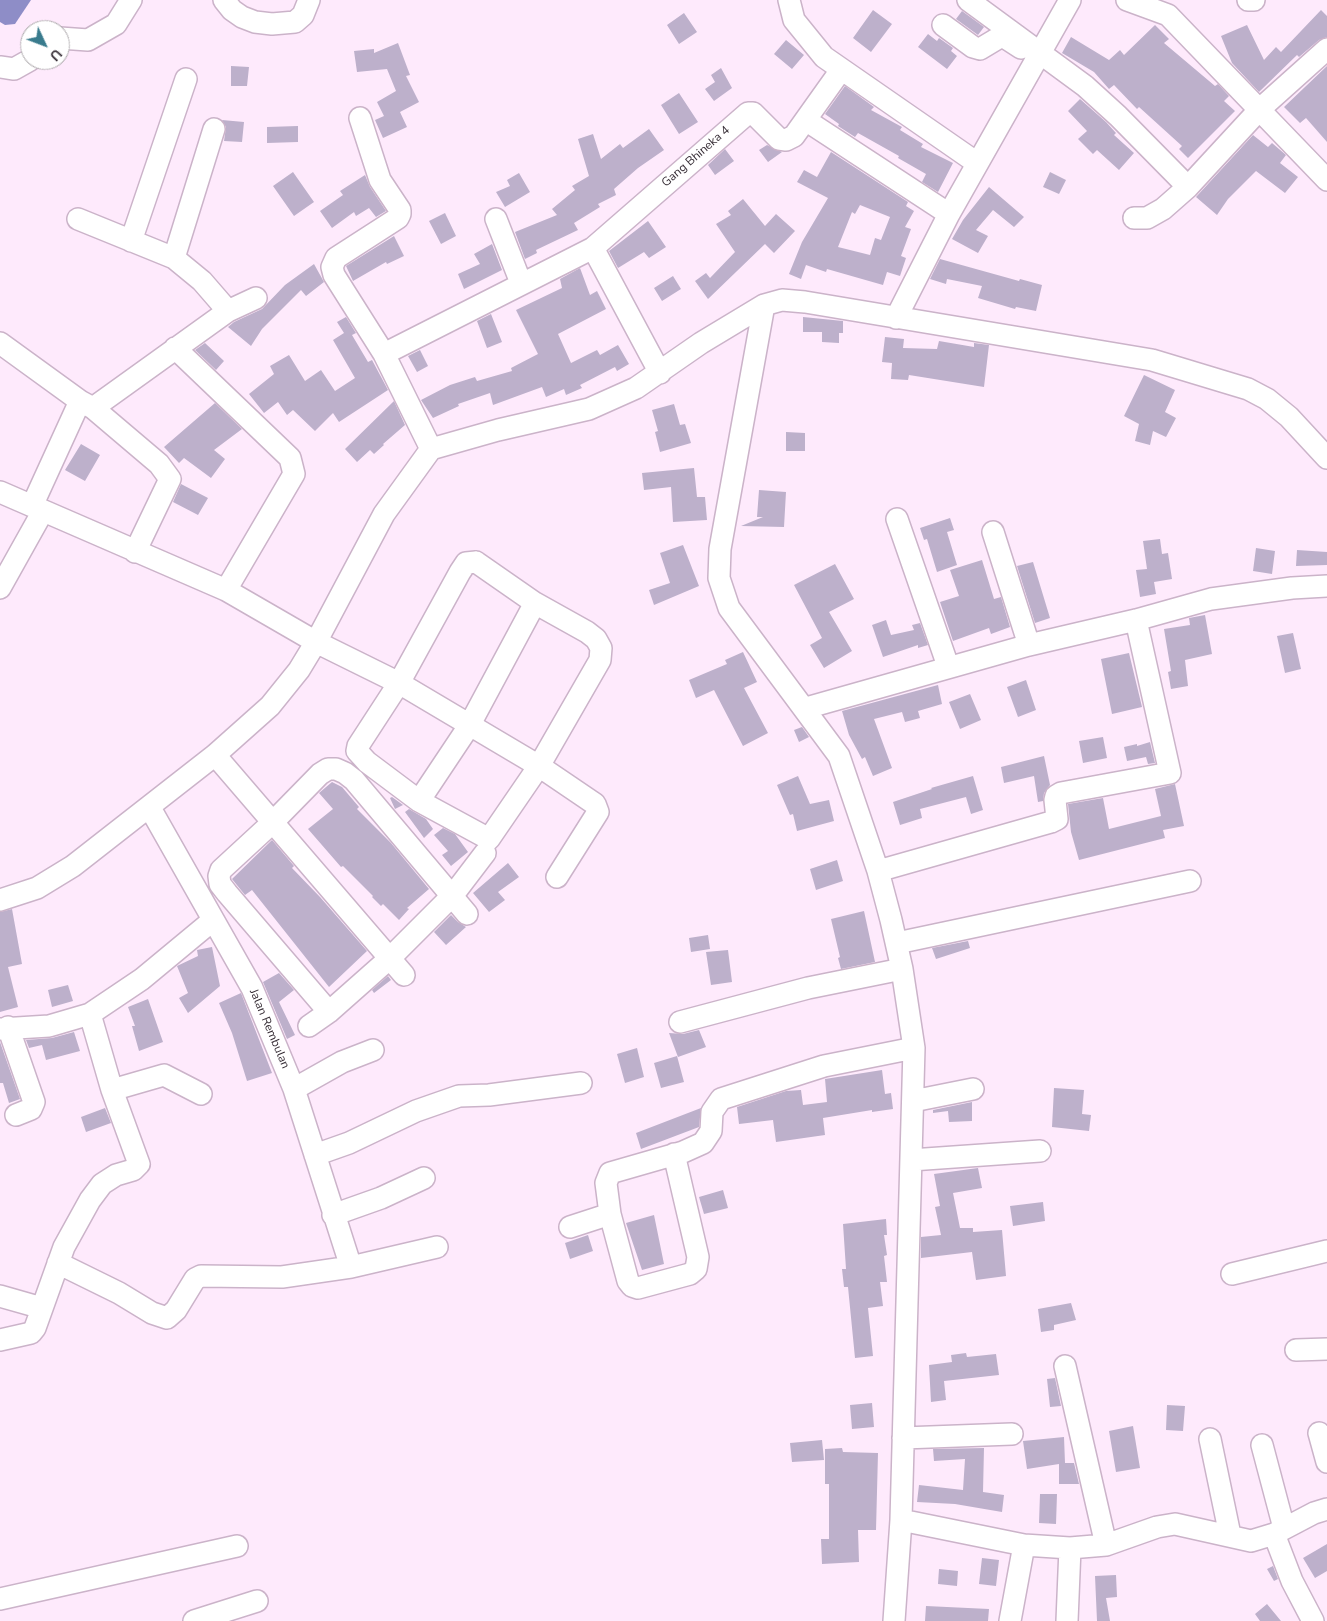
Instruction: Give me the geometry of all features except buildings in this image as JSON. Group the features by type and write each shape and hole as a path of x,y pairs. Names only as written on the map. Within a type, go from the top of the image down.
{"street":[{"path":"70,39 88,40 116,24 131,0"},
{"path":"224,0 242,18 272,24 295,22 304,14 309,0"},
{"path":"788,0 794,20 820,53 841,70 977,164"},
{"path":"968,0 1118,116 1188,187"},
{"path":"896,318 949,214 1070,0"},
{"path":"1127,0 1168,15 1327,180"},
{"path":"1248,0 1254,0"},
{"path":"943,25 973,47 980,49 1000,37 1004,37 1039,56"},
{"path":"1134,218 1147,218 1163,209 1188,187 1260,109 1327,49"},
{"path":"0,67 14,69 20,67"},
{"name":"Gang Bhineka 4","path":"384,354 520,283 593,248 748,113 753,113 779,139 786,140 794,136 807,121 815,106 841,70"},
{"path":"132,240 186,79"},
{"path":"360,118 380,180 400,210 400,214 398,218 336,258 332,267 334,275 384,354 431,449"},
{"path":"807,121 949,214"},
{"path":"174,258 214,129"},
{"path":"78,219 174,258 202,281 228,311"},
{"path":"496,219 520,283"},
{"path":"593,248 660,373"},
{"path":"0,588 86,405 175,348 228,311 256,298"},
{"path":"0,900 37,888 73,866 215,756 270,706 299,670 316,642 376,527 431,449 498,430 589,409 636,388 701,343 764,305 782,300 805,302 1152,360 1248,389 1267,399 1289,417 1327,458"},
{"path":"764,305 720,549 719,578 729,608 806,708 839,756 878,871 897,943 914,1048 904,1438 894,1621"},
{"path":"0,343 86,405 159,464 170,479 135,552"},
{"path":"175,348 290,458 294,474 226,590"},
{"path":"0,492 226,590 316,642 399,683 539,766 598,808 598,812 557,877"},
{"path":"897,519 948,666"},
{"path":"993,532 1029,645"},
{"path":"476,562 483,565 536,603 588,632 596,639 601,648 600,660 539,766 490,838 419,802 366,762 357,751 358,746 399,683 466,564 476,562"},
{"path":"806,708 948,666 1211,600 1292,588 1327,586"},
{"path":"419,802 469,726 536,603"},
{"path":"878,871 1051,822 1057,819 1055,800 1056,796 1061,793 1170,773 1136,620"},
{"path":"215,756 404,974"},
{"path":"329,1012 220,884 219,876 221,870 272,823 320,774 328,769 345,773 453,895 467,914"},
{"name":"Jalan Rembulan","path":"150,808 212,921 252,988 294,1089 351,1267"},
{"path":"309,1026 329,1012 390,958 453,895 485,853"},
{"path":"897,943 1190,881"},
{"path":"16,1115 32,1109 34,1105 4,1028 48,1026 90,1014 142,980 212,921"},
{"path":"680,1022 808,988 902,969"},
{"path":"0,1340 31,1333 77,1220 102,1184 116,1175 133,1170 139,1164 112,1090 90,1014"},
{"path":"674,1154 698,1257 696,1269 690,1274 638,1288 632,1286 628,1281 610,1214 606,1183 610,1173 674,1154 703,1143 711,1131 712,1112 721,1099 728,1096 824,1066 914,1048"},
{"path":"294,1089 342,1062 373,1050"},
{"path":"112,1090 164,1075 201,1094"},
{"path":"315,1155 349,1143 416,1111 459,1096 489,1095 580,1083"},
{"path":"913,1101 973,1088"},
{"path":"911,1160 1040,1151"},
{"path":"334,1215 381,1198 424,1178"},
{"path":"570,1227 610,1214"},
{"path":"58,1263 163,1318 170,1316 176,1310 191,1284 201,1276 282,1277 351,1267 437,1247"},
{"path":"1232,1274 1327,1251"},
{"path":"0,1296 42,1308"},
{"path":"1296,1350 1327,1349"},
{"path":"1065,1366 1106,1545"},
{"path":"1318,1433 1327,1462"},
{"path":"904,1438 1012,1434"},
{"path":"1210,1439 1230,1535"},
{"path":"1262,1445 1279,1531 1292,1581 1312,1621"},
{"path":"901,1520 1024,1545 1070,1548 1106,1545 1157,1527 1175,1524 1251,1541 1279,1531 1327,1509"},
{"path":"1010,1621 1024,1545"},
{"path":"0,1599 237,1546"},
{"path":"1067,1621 1070,1548"},
{"path":"194,1621 257,1601"}],"water":[{"path":"0,0 31,0 15,24 5,25 0,22"}]}
